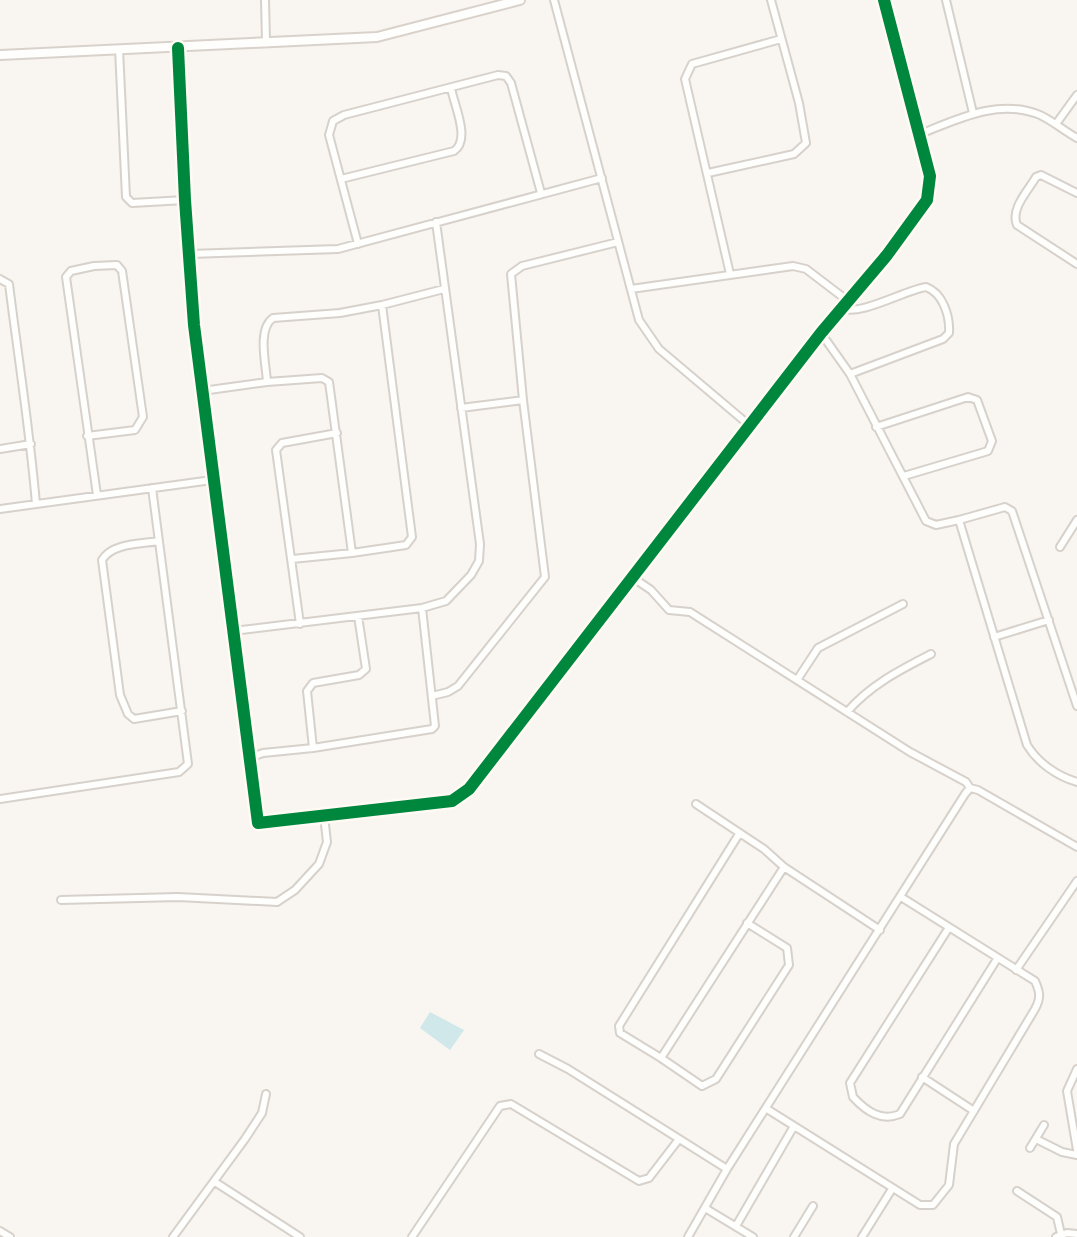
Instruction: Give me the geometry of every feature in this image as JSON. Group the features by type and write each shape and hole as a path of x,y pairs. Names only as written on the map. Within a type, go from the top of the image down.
{"street":[{"path":"265,0 266,41"},
{"path":"0,55 377,37 520,0"},
{"path":"554,0 639,320 647,336 659,349 749,425"},
{"path":"708,173 794,154 806,143 799,103 771,0"},
{"path":"178,48 185,200 202,391 258,823 452,801 469,789 821,333 887,255 927,200 930,176 884,0"},
{"path":"946,0 973,113"},
{"path":"730,274 685,79 692,64 781,39"},
{"path":"119,49 126,197 132,203 185,200"},
{"path":"358,244 329,135 333,121 344,115 498,75 509,78 541,193"},
{"path":"341,179 460,147 463,138 451,88"},
{"path":"1056,124 1077,95"},
{"path":"920,134 973,113 1018,109 1056,124 1077,138"},
{"path":"1077,193 1041,175 1036,177 1015,212 1015,219 1017,225 1077,264"},
{"path":"190,254 321,252 602,178"},
{"path":"233,631 422,608 452,597 479,561 480,544 436,222"},
{"path":"432,696 458,686 545,577 511,274 522,266 618,242"},
{"path":"87,436 135,430 143,417 122,271 117,265 71,271 66,277 87,436 97,495"},
{"path":"631,289 793,266 806,269 848,301"},
{"path":"0,279 9,284 36,504"},
{"path":"841,308 848,311 860,309 926,287 940,296 949,324 949,333 943,339 850,374"},
{"path":"267,382 265,329 273,318 340,313 444,289"},
{"path":"292,559 406,545 412,537 382,305"},
{"path":"821,333 850,374 926,521 936,525 1005,507 1012,511 1077,706"},
{"path":"202,391 267,382 329,382 352,553"},
{"path":"876,427 968,397 977,400 992,441 988,451 904,476"},
{"path":"461,408 523,400"},
{"path":"300,624 276,450 282,443 337,433"},
{"path":"0,449 31,444"},
{"path":"0,509 212,480"},
{"path":"0,799 179,772 188,764 152,488"},
{"path":"959,520 1027,745 1034,756 1046,765 1077,782"},
{"path":"1060,547 1077,520"},
{"path":"159,541 114,549 106,553 102,560 120,695 128,714 134,719 182,711"},
{"path":"632,577 651,590 669,610 690,612 910,752 1077,847"},
{"path":"797,680 818,648 903,604"},
{"path":"249,758 263,753 432,729 435,726 422,608"},
{"path":"313,748 307,691 310,686 359,675 366,669 358,616"},
{"path":"994,637 1049,620"},
{"path":"847,712 858,699 890,675 931,654"},
{"path":"688,1237 727,1169 970,788"},
{"path":"696,804 880,930"},
{"path":"61,900 178,897 277,902 295,890 319,864 327,842 324,816"},
{"path":"739,834 619,1026 620,1033 702,1086 716,1079 789,965 787,948 747,923"},
{"path":"661,1058 784,867"},
{"path":"1016,970 1077,881"},
{"path":"767,1109 920,1205 936,1203 949,1185 954,1144 1040,1000 1035,981 901,897"},
{"path":"948,929 850,1083 858,1103 874,1114 891,1118 900,1114 997,959"},
{"path":"539,1054 727,1169"},
{"path":"1036,1139 1062,1152 1077,1152 1067,1091 1077,1069"},
{"path":"922,1077 974,1111"},
{"path":"1067,1091 1077,1096"},
{"path":"175,1237 262,1113 266,1094"},
{"path":"412,1237 500,1106 511,1104 639,1181 649,1178 679,1139"},
{"path":"1030,1148 1044,1125"},
{"path":"736,1226 794,1126"},
{"path":"215,1182 300,1237"},
{"path":"863,1237 892,1189"},
{"path":"1017,1191 1057,1217 1058,1235 1077,1234"},
{"path":"794,1237 813,1206"},
{"path":"705,1208 753,1237"},
{"path":"282,1237 288,1229"},
{"path":"0,1231 10,1237"}],"water":[{"path":"430,1012 464,1030 450,1050 420,1028"}],"cycle path":[{"path":"178,48 194,325 258,823 452,801 469,789 821,333 887,255 927,200 930,176 884,0"}]}
